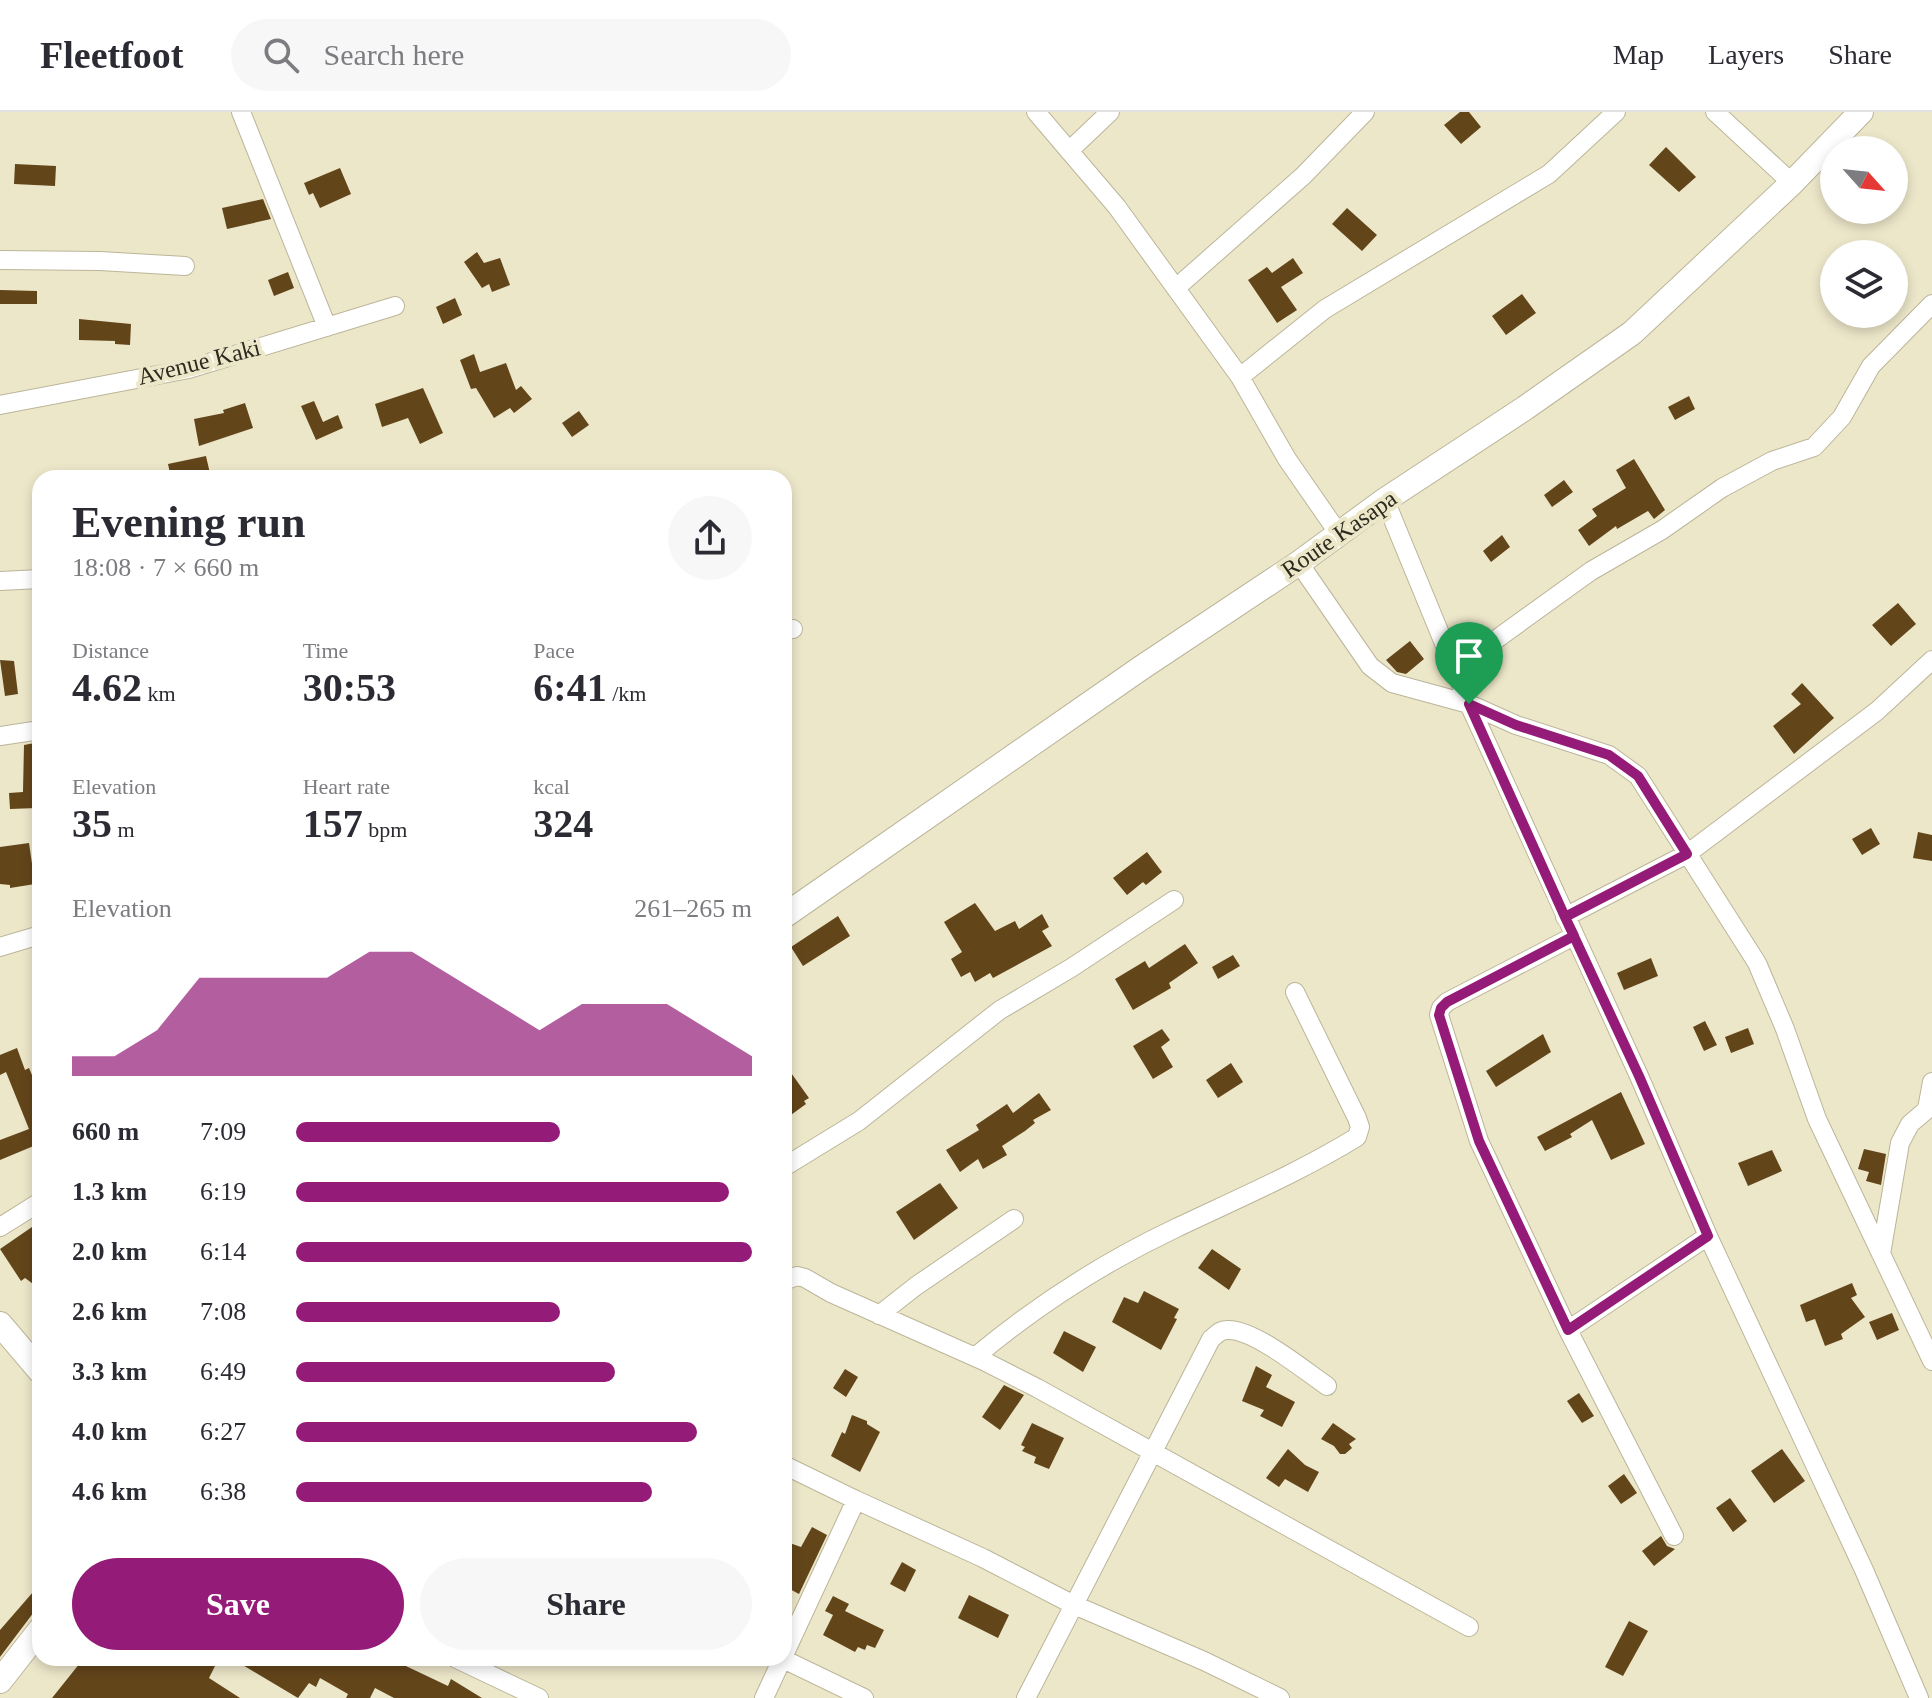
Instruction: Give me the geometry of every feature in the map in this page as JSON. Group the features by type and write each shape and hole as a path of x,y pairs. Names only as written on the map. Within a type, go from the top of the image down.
{"main road":[{"name":"Route Kasapa","path":"792,910 1632,333 1792,183 1861,112"},
{"path":"0,1324 32,1362"},
{"path":"0,1681 32,1640"}],"street":[{"path":"241,112 327,327"},
{"path":"1036,112 1117,207 1240,377 1287,459 1339,534"},
{"path":"1069,151 1110,112"},
{"path":"1176,288 1303,176 1365,112"},
{"path":"1240,377 1325,309 1549,174 1616,112"},
{"path":"1715,112 1792,183"},
{"path":"0,260 185,266"},
{"path":"1455,669 1591,571 1662,530 1722,488 1772,461 1814,447 1842,417 1871,366 1932,304"},
{"name":"Avenue Kaki","path":"0,405 189,369 395,306"},
{"path":"1385,500 1469,704 1639,1076 1708,1236 1864,1570 1919,1698"},
{"path":"1299,563 1370,666 1392,683 1469,704 1516,725 1609,755 1638,776 1757,963 1785,1029 1817,1119 1932,1361"},
{"path":"0,581 32,579"},
{"path":"1565,917 1687,854 1877,711 1932,660"},
{"path":"0,736 32,731"},
{"path":"792,1162 859,1121 1000,1010 1071,968 1174,900"},
{"path":"1574,936 1447,1002 1439,1015 1479,1141 1568,1330 1674,1536"},
{"path":"0,947 32,937"},
{"path":"975,1357 1015,1324 1106,1266 1177,1228 1249,1196 1357,1137 1360,1127 1357,1118 1295,992"},
{"path":"1881,1254 1900,1143 1910,1124 1930,1107 1932,1082"},
{"path":"0,1227 32,1207"},
{"path":"879,1315 1014,1219"},
{"path":"1568,1330 1708,1236"},
{"path":"792,1278 805,1278 975,1357 1071,1406 1469,1627"},
{"path":"1026,1698 1211,1339 1221,1331 1231,1329 1251,1336 1327,1386"},
{"path":"792,1469 983,1558 1072,1604 1204,1661 1280,1698"},
{"path":"792,1638 856,1500"},
{"path":"792,1664 864,1698"},
{"path":"472,1666 539,1698"},
{"path":"764,1698 779,1666"}],"building":[{"path":"1460,112 1469,112 1481,127 1461,144 1444,125"},
{"path":"1666,147 1696,177 1679,192 1649,165"},
{"path":"15,164 56,166 55,186 14,184"},
{"path":"340,168 351,194 320,208 304,183"},
{"path":"263,199 271,219 227,229 222,208"},
{"path":"1347,208 1377,235 1362,251 1332,224"},
{"path":"477,252 484,263 500,258 510,285 492,292 489,284 482,288 464,262"},
{"path":"1293,258 1303,273 1281,287 1297,310 1277,323 1248,280 1267,267 1272,273"},
{"path":"288,272 294,288 274,296 268,280"},
{"path":"0,290 37,291 37,304 0,304"},
{"path":"1522,294 1536,313 1506,335 1492,316"},
{"path":"455,298 462,315 443,324 436,307"},
{"path":"79,319 131,324 130,345 115,344 115,341 79,340"},
{"path":"474,354 480,372 506,363 516,390 521,386 532,399 514,413 510,408 494,418 476,388 471,389 460,360"},
{"path":"423,388 443,433 420,444 408,418 382,427 375,404"},
{"path":"1689,396 1695,409 1675,420 1668,407"},
{"path":"314,401 323,422 338,415 343,428 316,440 301,406"},
{"path":"245,403 253,428 199,446 194,419 224,413 223,410"},
{"path":"579,411 589,425 572,437 562,423"},
{"path":"206,456 209,470 169,470 168,464"},
{"path":"1634,459 1665,510 1654,519 1648,511 1617,529 1616,526 1589,546 1578,530 1597,516 1592,509 1626,488 1616,470"},
{"path":"1564,480 1573,492 1552,507 1544,495"},
{"path":"1502,535 1510,547 1491,562 1483,551"},
{"path":"1898,603 1916,624 1891,646 1872,625"},
{"path":"1410,641 1424,659 1406,674 1397,672 1386,660"},
{"path":"0,660 14,661 18,694 5,696"},
{"path":"1802,683 1834,718 1794,754 1773,726 1801,704 1791,694"},
{"path":"32,744 32,808 10,809 9,793 23,792 24,745"},
{"path":"1871,828 1880,844 1862,855 1852,839"},
{"path":"1918,832 1932,835 1932,861 1913,858"},
{"path":"29,843 32,884 10,888 10,885 0,884 0,847"},
{"path":"1147,852 1162,872 1127,895 1113,878"},
{"path":"975,903 995,931 1015,921 1019,929 1042,914 1049,927 1042,931 1052,946 993,978 990,973 975,982 970,972 961,977 951,959 962,952 944,922"},
{"path":"838,916 850,936 803,966 792,946"},
{"path":"1185,944 1198,963 1169,983 1171,988 1133,1010 1115,979 1145,961 1149,968"},
{"path":"1233,955 1240,966 1218,979 1212,967"},
{"path":"1651,958 1658,976 1624,990 1617,973"},
{"path":"1705,1021 1717,1045 1704,1051 1693,1027"},
{"path":"1748,1028 1754,1044 1731,1053 1725,1037"},
{"path":"1162,1029 1170,1040 1161,1047 1173,1067 1153,1079 1133,1046"},
{"path":"1543,1034 1551,1052 1496,1087 1486,1071"},
{"path":"17,1048 25,1070 29,1068 32,1075 32,1147 0,1160 0,1140 29,1129 6,1072 0,1075 0,1055"},
{"path":"1231,1063 1243,1082 1218,1098 1206,1080"},
{"path":"792,1074 809,1098 804,1101 806,1104 792,1114"},
{"path":"1621,1092 1645,1144 1611,1160 1592,1120 1570,1134 1572,1137 1545,1151 1537,1137"},
{"path":"1039,1093 1051,1110 1033,1120 1035,1123 1002,1146 1007,1155 983,1169 978,1159 960,1172 946,1150 979,1130 976,1125 1007,1104 1013,1113"},
{"path":"1864,1149 1886,1154 1881,1185 1866,1181 1869,1172 1858,1169"},
{"path":"1772,1150 1782,1171 1748,1186 1738,1163"},
{"path":"940,1183 958,1208 914,1240 896,1212"},
{"path":"32,1227 32,1283 25,1278 21,1281 0,1249"},
{"path":"1212,1249 1241,1269 1229,1290 1198,1268"},
{"path":"1852,1283 1857,1295 1851,1298 1865,1317 1841,1334 1843,1339 1825,1346 1815,1319 1806,1322 1800,1305"},
{"path":"1144,1291 1179,1309 1161,1350 1112,1322 1124,1297 1138,1303"},
{"path":"1892,1313 1899,1330 1877,1340 1869,1322"},
{"path":"1064,1331 1096,1347 1083,1372 1053,1353"},
{"path":"1256,1366 1272,1375 1266,1387 1295,1402 1282,1427 1260,1416 1264,1410 1242,1401"},
{"path":"845,1369 858,1377 846,1397 833,1388"},
{"path":"1004,1385 1024,1395 1000,1430 982,1417"},
{"path":"1579,1393 1594,1416 1582,1423 1567,1401"},
{"path":"852,1415 867,1421 880,1432 860,1472 831,1456 842,1432 845,1434"},
{"path":"1032,1423 1064,1438 1049,1469 1034,1463 1036,1457 1022,1451 1025,1447 1021,1445"},
{"path":"1333,1423 1356,1439 1349,1444 1352,1448 1345,1454 1340,1454 1334,1446 1321,1439"},
{"path":"1288,1449 1305,1465 1319,1472 1308,1492 1285,1479 1279,1487 1266,1478"},
{"path":"1782,1449 1805,1481 1774,1503 1751,1471"},
{"path":"1624,1474 1637,1493 1621,1504 1608,1486"},
{"path":"1730,1498 1747,1521 1733,1532 1716,1508"},
{"path":"812,1527 827,1535 799,1594 792,1590 792,1544 801,1547"},
{"path":"1661,1536 1667,1546 1675,1549 1654,1566 1642,1551"},
{"path":"902,1562 916,1570 905,1592 890,1584"},
{"path":"32,1593 32,1615 0,1657 0,1630"},
{"path":"969,1595 1009,1615 998,1638 958,1618"},
{"path":"833,1596 849,1604 845,1611 884,1630 875,1648 867,1645 865,1650 858,1647 855,1652 823,1635 833,1615 825,1611"},
{"path":"1629,1621 1648,1631 1623,1676 1605,1667"},
{"path":"78,1666 215,1666 209,1678 240,1698 52,1698"},
{"path":"244,1666 406,1666 448,1686 451,1679 482,1698 394,1698 375,1688 370,1698 346,1698 348,1694 320,1678 316,1687 309,1683 298,1698"}],"route":[{"path":"1469,704 1516,725 1609,755 1638,776 1687,854 1565,917 1639,1076 1708,1236 1568,1330 1479,1141 1439,1015 1447,1002 1574,936 1565,917 1469,704"}]}
